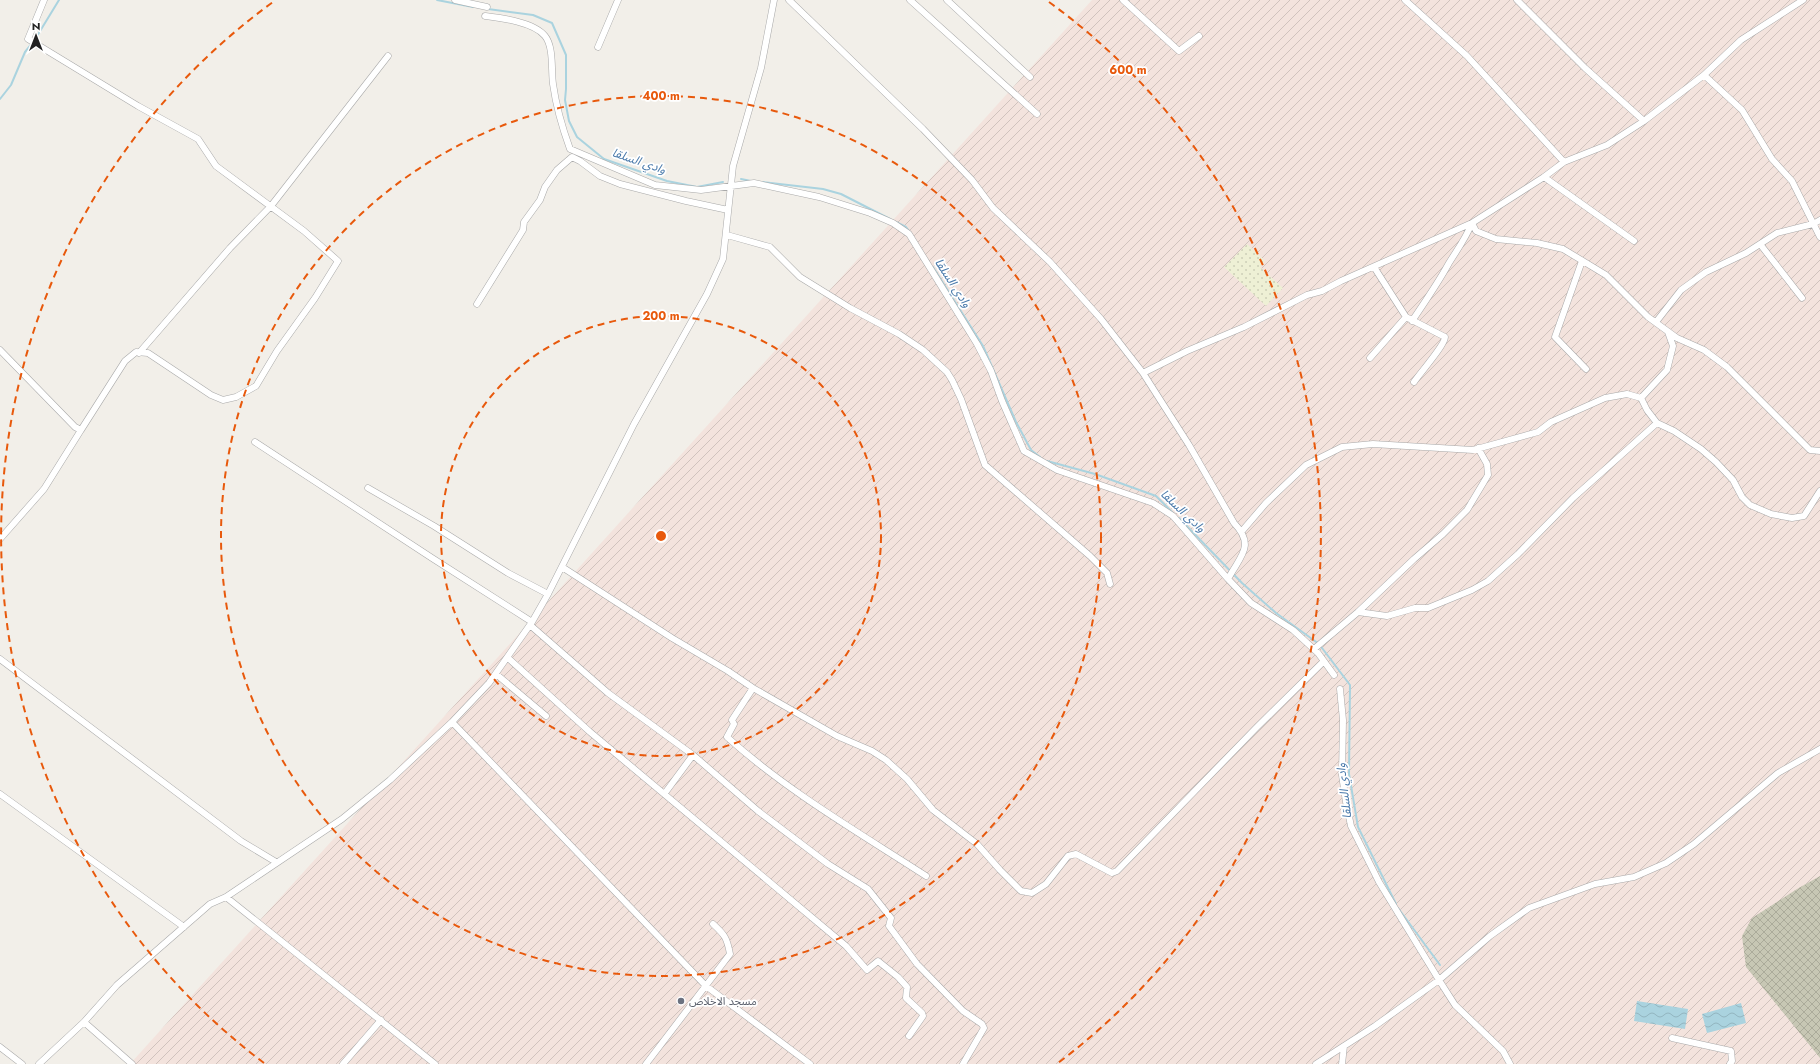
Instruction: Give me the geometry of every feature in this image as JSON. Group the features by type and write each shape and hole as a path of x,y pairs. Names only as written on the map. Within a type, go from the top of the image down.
{"street":[{"path":"0,539 44,489 125,361 136,352 148,353 211,395 223,400 236,397 256,386 277,351 315,298 338,261 304,231 216,166 198,139 138,106 28,39 44,0"},
{"path":"455,0 487,7"},
{"path":"598,47 618,0"},
{"path":"39,1064 84,1022 117,985 210,904 226,897 342,819 390,780 452,722 496,674 508,658 531,624 548,594 634,424 707,294 723,259 727,235 733,166 761,68 774,0"},
{"path":"789,0 923,130 972,180 994,208 1010,225 1050,262 1101,320 1142,373 1189,445 1234,523 1242,532 1246,540 1244,554 1228,579"},
{"path":"910,0 1037,114"},
{"path":"948,0 1030,77"},
{"path":"1123,0 1179,51 1199,36"},
{"path":"1405,0 1467,56 1564,162"},
{"path":"1517,0 1585,68 1644,121"},
{"path":"1142,373 1307,295 1322,291 1472,223 1544,177 1564,162 1607,146 1644,121 1704,75 1741,40 1803,0"},
{"path":"485,16 510,19 520,22 538,30 545,36 553,63 552,81 559,118 570,149 654,185 700,190 731,184 754,183 819,197 870,212 893,223 909,234 977,344 991,370 1002,401 1024,451 1057,470 1153,503 1173,516 1251,603 1293,630 1314,649 1334,675"},
{"path":"140,352 230,248 271,206 388,56"},
{"path":"1704,75 1742,110 1772,159 1792,181 1820,237"},
{"path":"477,304 523,230 524,222 540,200 545,187 557,170 572,157 600,176 620,184 728,210"},
{"path":"1544,177 1634,241"},
{"path":"1656,322 1681,290 1706,272 1746,252 1777,233 1813,224 1820,220"},
{"path":"1472,223 1476,231 1496,239 1552,246 1563,249 1606,275 1648,317 1668,332 1704,350 1727,367 1810,450 1820,452"},
{"path":"1412,321 1443,276 1449,263 1467,237 1472,223"},
{"path":"727,235 770,247 800,277 850,308 899,334 923,350 947,372 952,380 961,399 985,465 1090,556 1107,573 1110,584"},
{"path":"1760,244 1802,298"},
{"path":"1582,261 1555,337 1586,369"},
{"path":"1374,267 1406,317 1445,337 1441,348 1431,358 1414,382"},
{"path":"1370,358 1406,317"},
{"path":"1641,398 1667,370 1673,346 1668,332"},
{"path":"0,350 75,427 81,430"},
{"path":"1242,532 1266,503 1306,465 1342,447 1374,444 1473,450 1538,432 1551,422 1605,398 1627,394 1641,398 1647,410 1657,423 1674,431 1701,449 1733,480 1742,497 1750,505 1771,514 1792,518 1804,516 1820,491"},
{"path":"1358,612 1387,616 1415,608 1428,608 1472,590 1488,581 1518,554 1573,498 1657,423"},
{"path":"255,442 531,624 608,693 693,755 765,816 828,864 868,889 891,918 889,926 917,964 963,1011 982,1024 984,1028 963,1064"},
{"path":"1314,649 1358,612 1467,510 1488,475 1487,464 1478,448"},
{"path":"368,488 434,526 508,573 548,594"},
{"path":"562,567 672,638 728,670 753,688 837,736 872,751 886,760 907,778 933,810 977,844 1021,891 1032,893 1046,884 1068,856 1076,854 1112,873 1117,871 1257,727 1323,662"},
{"path":"508,658 590,732 846,946 867,970 878,961 898,977 907,987 906,998 922,1012 923,1016 909,1036"},
{"path":"0,659 241,842 276,862"},
{"path":"496,674 546,716"},
{"path":"753,688 732,720 734,724 727,737 748,755 800,794 926,876"},
{"path":"1340,689 1343,720 1342,775 1351,826 1379,882 1438,980 1455,1005 1503,1051 1510,1064"},
{"path":"452,722 706,986 810,1064"},
{"path":"1316,1064 1438,980 1490,936 1529,908 1595,884 1634,877 1666,863 1694,844 1778,773 1820,749"},
{"path":"664,793 693,755"},
{"path":"0,794 184,927"},
{"path":"226,897 435,1064"},
{"path":"646,1064 730,954 724,934 713,924"},
{"path":"343,1064 381,1020"},
{"path":"84,1022 132,1064"},
{"path":"1672,1038 1731,1051 1732,1061 1730,1064"},
{"path":"1342,1064 1344,1046"},
{"path":"0,1047 22,1064"}],"shaded area":[{"path":"1092,0 1820,0 1820,1064 130,1064"},
{"path":"1247,244 1265,261 1260,267 1283,288 1266,306 1224,267"},
{"path":"1820,876 1820,1058 1746,967 1742,936 1752,918"}],"water":[{"path":"1637,1001 1688,1009 1685,1029 1634,1021"},
{"path":"1741,1003 1746,1023 1707,1033 1702,1014"}],"waterway":[{"name":"وادي السلقا","path":"0,99 11,85 25,52 34,41 59,0"},
{"name":"وادي السلقا","path":"437,0 473,7"},
{"name":"وادي السلقا","path":"488,9 533,15 552,23 566,55 565,100 569,121 577,137 604,159 667,181 697,187 723,182"},
{"name":"وادي السلقا","path":"741,179 751,181"},
{"name":"وادي السلقا","path":"762,182 823,189 841,194 890,219"},
{"name":"وادي السلقا","path":"896,222 906,227 910,232"},
{"name":"وادي السلقا","path":"933,267 983,346 1016,422 1031,450 1040,457"},
{"name":"وادي السلقا","path":"1047,461 1095,474 1156,496 1174,514"},
{"name":"وادي السلقا","path":"1179,518 1242,583 1276,613 1319,644 1350,685 1349,774 1358,827 1396,904"},
{"name":"وادي السلقا","path":"1398,908 1440,965"}],"place":[{"name":"مسجد الاخلاص","path":"681,1001"}]}
